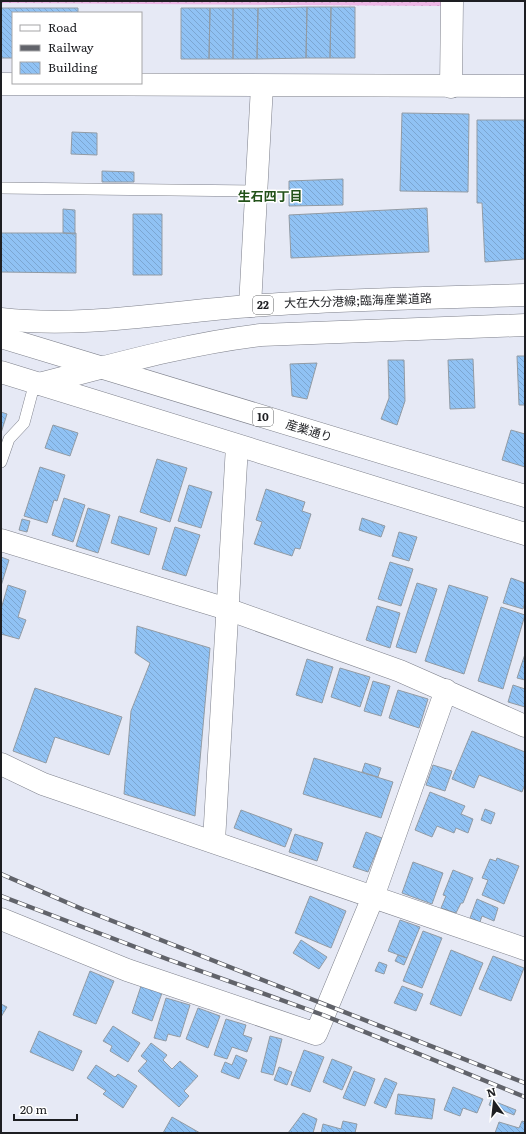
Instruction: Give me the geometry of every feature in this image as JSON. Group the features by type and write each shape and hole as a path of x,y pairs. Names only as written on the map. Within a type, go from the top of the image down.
{"main road":[{"path":"451,87 452,1"},
{"path":"1,84 451,87 525,86"},
{"path":"250,306 262,86"},
{"name":"大在大分港線;臨海産業道路","path":"1,319 56,323 98,322 250,306 525,295"},
{"path":"37,383 194,344 261,335 525,325"},
{"name":"産業通り","path":"1,337 525,496"},
{"path":"1,372 525,534"},
{"path":"214,841 237,446"},
{"path":"1,540 227,610 400,671 525,726"},
{"path":"1,918 127,970 316,1034 373,897 446,690"},
{"path":"1,764 43,784 214,841 525,949"}],"lane":[{"path":"1,188 256,191"},
{"path":"1,462 9,439 24,423 37,383"}],"shaded area":[{"path":"1,1 441,1 441,6 1,3"}],"building":[{"path":"307,7 306,58 257,59 258,8"},
{"path":"307,7 331,7 330,58 306,58"},
{"path":"331,7 355,7 355,58 330,58"},
{"path":"1,8 78,8 78,12 12,12 12,58 1,58"},
{"path":"181,8 210,8 209,59 181,59"},
{"path":"210,8 233,8 233,59 209,59"},
{"path":"233,8 258,8 257,59 233,59"},
{"path":"402,113 469,114 468,192 400,191"},
{"path":"477,120 525,120 525,259 485,262 482,203 477,203"},
{"path":"72,132 97,133 97,155 71,154"},
{"path":"102,171 134,172 134,182 102,182"},
{"path":"343,179 343,205 289,206 289,181"},
{"path":"427,208 429,252 291,258 289,215"},
{"path":"63,209 75,210 75,234 63,233"},
{"path":"133,214 162,214 162,275 133,275"},
{"path":"1,233 76,233 76,273 1,272"},
{"path":"517,356 525,356 525,405 519,405"},
{"path":"473,359 475,408 450,409 448,360"},
{"path":"388,360 404,360 405,401 397,425 381,419 389,398"},
{"path":"317,363 307,399 292,396 290,364"},
{"path":"1,412 7,414 1,433"},
{"path":"53,425 78,433 70,456 45,448"},
{"path":"511,430 525,434 525,467 502,460"},
{"path":"157,459 187,468 170,522 140,512"},
{"path":"40,467 65,475 57,501 54,500 47,523 24,516"},
{"path":"189,485 212,492 201,528 178,521"},
{"path":"266,489 305,502 302,511 311,514 300,549 295,548 292,556 254,544 262,522 256,520"},
{"path":"64,498 85,505 73,542 52,535"},
{"path":"88,508 110,515 98,553 76,546"},
{"path":"119,516 157,528 149,555 111,543"},
{"path":"362,518 385,526 381,537 359,530"},
{"path":"22,519 30,521 27,532 19,530"},
{"path":"175,527 200,535 186,576 162,569"},
{"path":"399,532 417,537 409,561 392,556"},
{"path":"1,557 9,560 1,586"},
{"path":"390,562 413,569 401,606 378,599"},
{"path":"511,578 525,583 525,602 523,609 503,603"},
{"path":"417,583 437,589 416,653 396,647"},
{"path":"8,585 26,591 18,617 26,620 19,639 1,634 1,609"},
{"path":"449,585 488,597 464,674 425,661"},
{"path":"377,606 400,613 390,648 366,640"},
{"path":"501,607 525,615 503,689 478,681"},
{"path":"137,626 210,648 195,816 124,794 131,711 150,663 135,653"},
{"path":"525,654 525,680 517,678"},
{"path":"307,659 333,667 322,703 296,695"},
{"path":"340,668 370,677 360,707 331,697"},
{"path":"373,681 390,686 381,716 364,711"},
{"path":"513,685 525,689 525,707 508,702"},
{"path":"35,688 122,717 109,755 55,737 46,763 13,751"},
{"path":"398,690 428,699 419,728 389,718"},
{"path":"472,731 525,752 525,784 522,792 479,775 474,788 452,779"},
{"path":"314,758 393,782 381,818 303,794"},
{"path":"365,763 381,768 378,777 362,772"},
{"path":"433,765 452,771 445,791 426,785"},
{"path":"430,792 465,806 461,814 473,819 468,833 456,828 454,833 437,826 432,837 415,830"},
{"path":"485,809 495,813 491,824 481,820"},
{"path":"241,810 292,829 285,847 234,828"},
{"path":"366,832 382,838 368,872 353,867"},
{"path":"295,834 323,843 317,861 289,852"},
{"path":"497,858 519,866 504,904 482,895 488,880 482,878 490,859 496,861"},
{"path":"413,862 443,873 432,904 402,893"},
{"path":"453,870 473,878 463,903 461,903 456,913 441,908 446,896 443,895"},
{"path":"310,896 346,911 331,948 295,933"},
{"path":"477,899 498,908 494,921 482,916 480,922 470,918"},
{"path":"400,920 420,927 407,958 388,951"},
{"path":"423,931 442,938 422,988 403,981"},
{"path":"301,940 327,957 319,969 293,953"},
{"path":"451,950 483,963 461,1016 430,1004"},
{"path":"398,955 407,958 404,965 395,961"},
{"path":"493,956 524,968 511,1001 479,989"},
{"path":"379,962 387,965 384,974 375,971"},
{"path":"90,971 114,981 96,1024 73,1015"},
{"path":"141,986 162,993 152,1021 132,1013"},
{"path":"402,986 423,994 416,1011 394,1003"},
{"path":"166,998 190,1005 180,1037 168,1034 166,1041 154,1038"},
{"path":"1,1004 7,1007 1,1017"},
{"path":"198,1008 220,1016 208,1048 186,1039"},
{"path":"226,1019 246,1025 243,1035 252,1038 247,1052 232,1047 227,1059 214,1055"},
{"path":"113,1026 140,1043 128,1062 110,1051 112,1046 103,1041"},
{"path":"39,1031 82,1051 73,1071 30,1052"},
{"path":"270,1036 282,1039 273,1075 261,1072"},
{"path":"151,1043 167,1055 163,1060 172,1069 180,1061 198,1076 184,1091 189,1096 179,1107 138,1071 147,1061 141,1056"},
{"path":"304,1050 324,1057 310,1092 291,1085"},
{"path":"236,1055 247,1060 239,1079 221,1072 225,1062 232,1065"},
{"path":"332,1059 352,1067 342,1090 323,1082"},
{"path":"96,1065 115,1077 118,1074 137,1086 123,1108 103,1094 106,1091 87,1078"},
{"path":"279,1067 292,1072 287,1085 274,1080"},
{"path":"354,1071 375,1079 365,1106 343,1098"},
{"path":"385,1078 397,1083 386,1108 374,1103"},
{"path":"453,1087 483,1099 477,1113 463,1108 460,1116 444,1110"},
{"path":"398,1094 435,1099 432,1119 395,1114"},
{"path":"491,1100 516,1110 514,1115 489,1105"},
{"path":"303,1113 317,1119 313,1133 288,1133"},
{"path":"172,1117 200,1133 163,1133"},
{"path":"343,1121 357,1124 355,1133 321,1133 323,1124 341,1129"},
{"path":"522,1121 525,1122 525,1133 495,1133 499,1122 519,1128"}],"railway":[{"path":"1,874 82,909 525,1083"},
{"path":"1,896 167,959 323,1015 525,1097"}],"district":[{"name":"生石四丁目","path":"270,196"}]}
